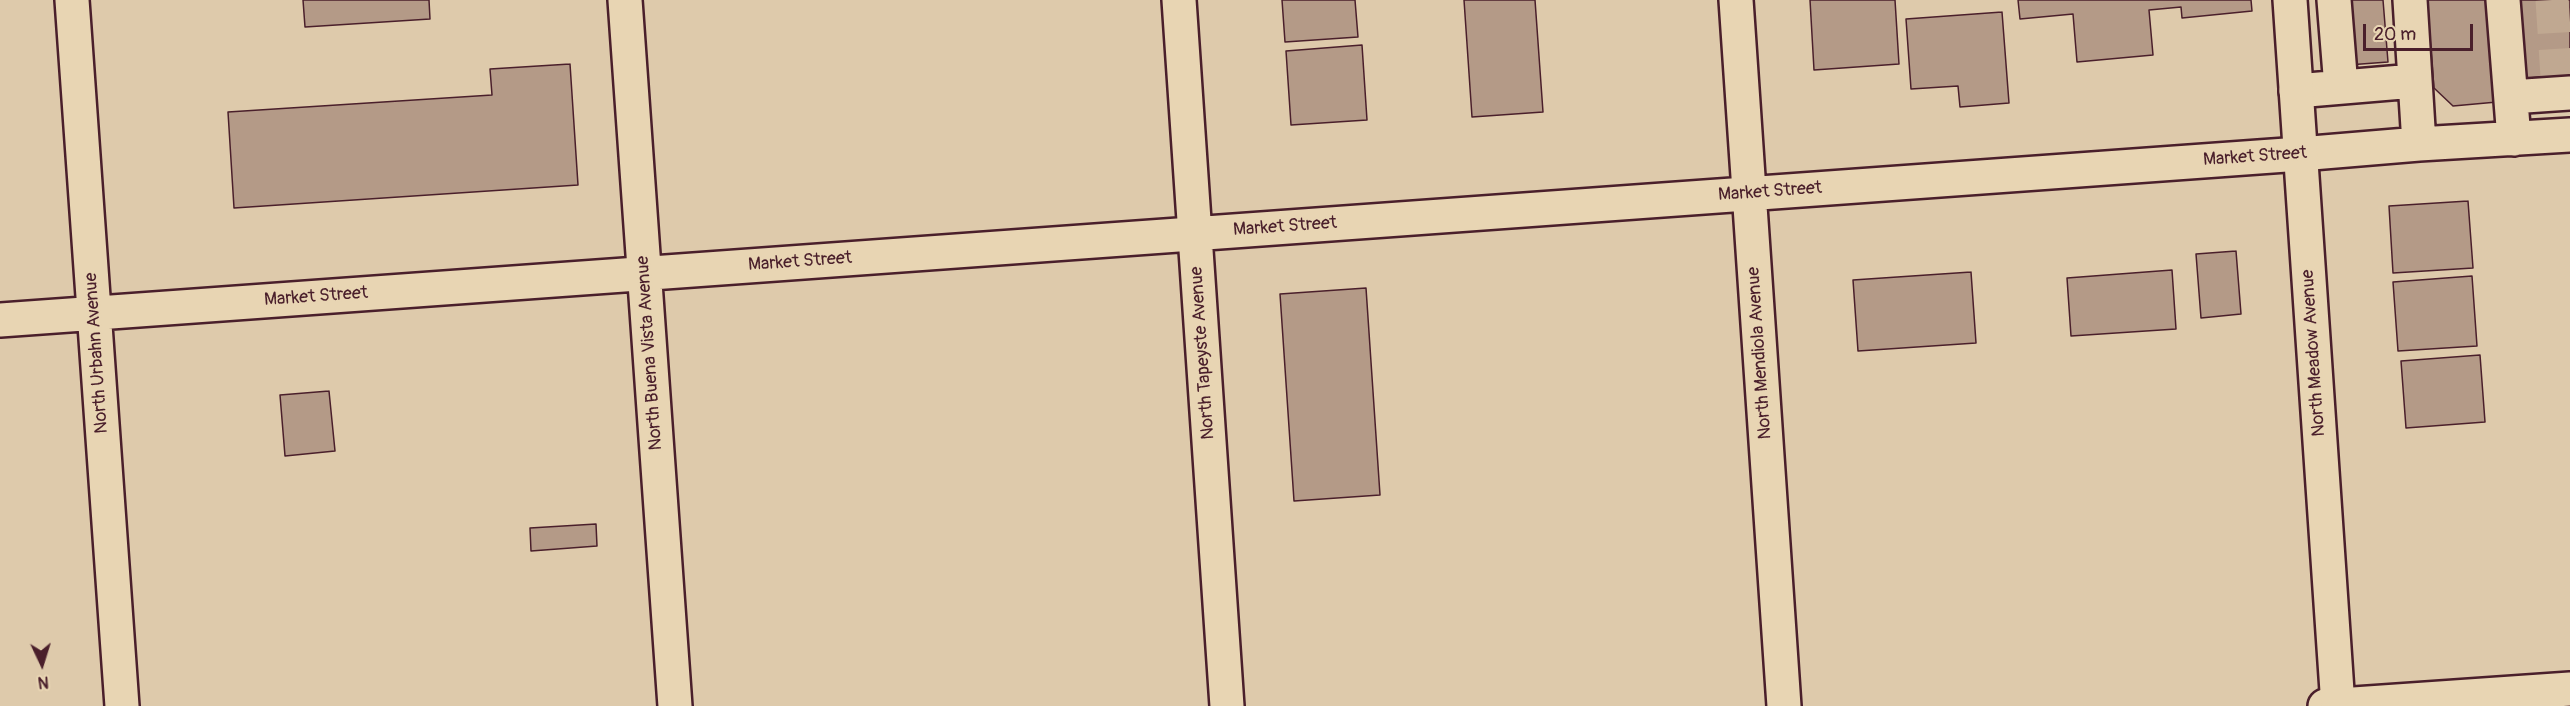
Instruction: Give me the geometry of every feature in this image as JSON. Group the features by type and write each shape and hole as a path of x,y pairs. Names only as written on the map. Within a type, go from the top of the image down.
{"street":[{"name":"North Urbahn Avenue","path":"72,0 122,706"},
{"name":"North Buena Vista Avenue","path":"625,0 675,706"},
{"name":"North Tapeyste Avenue","path":"1179,0 1227,706"},
{"name":"North Mendiola Avenue","path":"1736,0 1784,706"},
{"name":"North Meadow Avenue","path":"2290,0 2334,706"},
{"path":"2334,0 2341,87"},
{"path":"2409,0 2419,144"},
{"path":"2503,0 2514,139"},
{"path":"2296,91 2414,81"},
{"path":"2511,97 2562,87"},
{"name":"Market Street","path":"0,320 2419,144 2570,135"},
{"path":"2334,706 2570,689"}],"building":[{"path":"303,0 429,0 430,19 305,27"},
{"path":"1282,0 1355,0 1358,37 1285,42"},
{"path":"1464,0 1535,0 1543,112 1472,117"},
{"path":"1810,0 1895,0 1899,64 1814,70"},
{"path":"2018,0 2251,0 2252,11 2182,18 2181,7 2149,10 2153,55 2077,62 2073,14 2020,19"},
{"path":"2344,0 2383,0 2388,62 2348,65"},
{"path":"2427,0 2488,0 2497,102 2453,106 2434,88"},
{"path":"2508,0 2570,0 2570,75 2514,79"},
{"path":"2002,12 2009,103 1960,107 1958,86 1911,89 1906,19"},
{"path":"1362,45 1367,120 1291,125 1286,51"},
{"path":"570,64 578,185 234,208 228,112 492,95 490,69"},
{"path":"2468,201 2473,268 2393,273 2389,206"},
{"path":"2236,251 2241,314 2201,318 2196,254"},
{"path":"2172,270 2176,329 2071,336 2067,278"},
{"path":"1971,272 1976,343 1858,351 1853,280"},
{"path":"2472,276 2477,346 2398,351 2393,282"},
{"path":"1366,288 1380,495 1294,501 1280,294"},
{"path":"2480,355 2485,422 2406,428 2401,361"},
{"path":"329,391 335,451 285,456 280,395"},
{"path":"596,524 597,546 531,551 530,528"}],"tunnel":[{"path":"2552,0 2557,76"}]}
